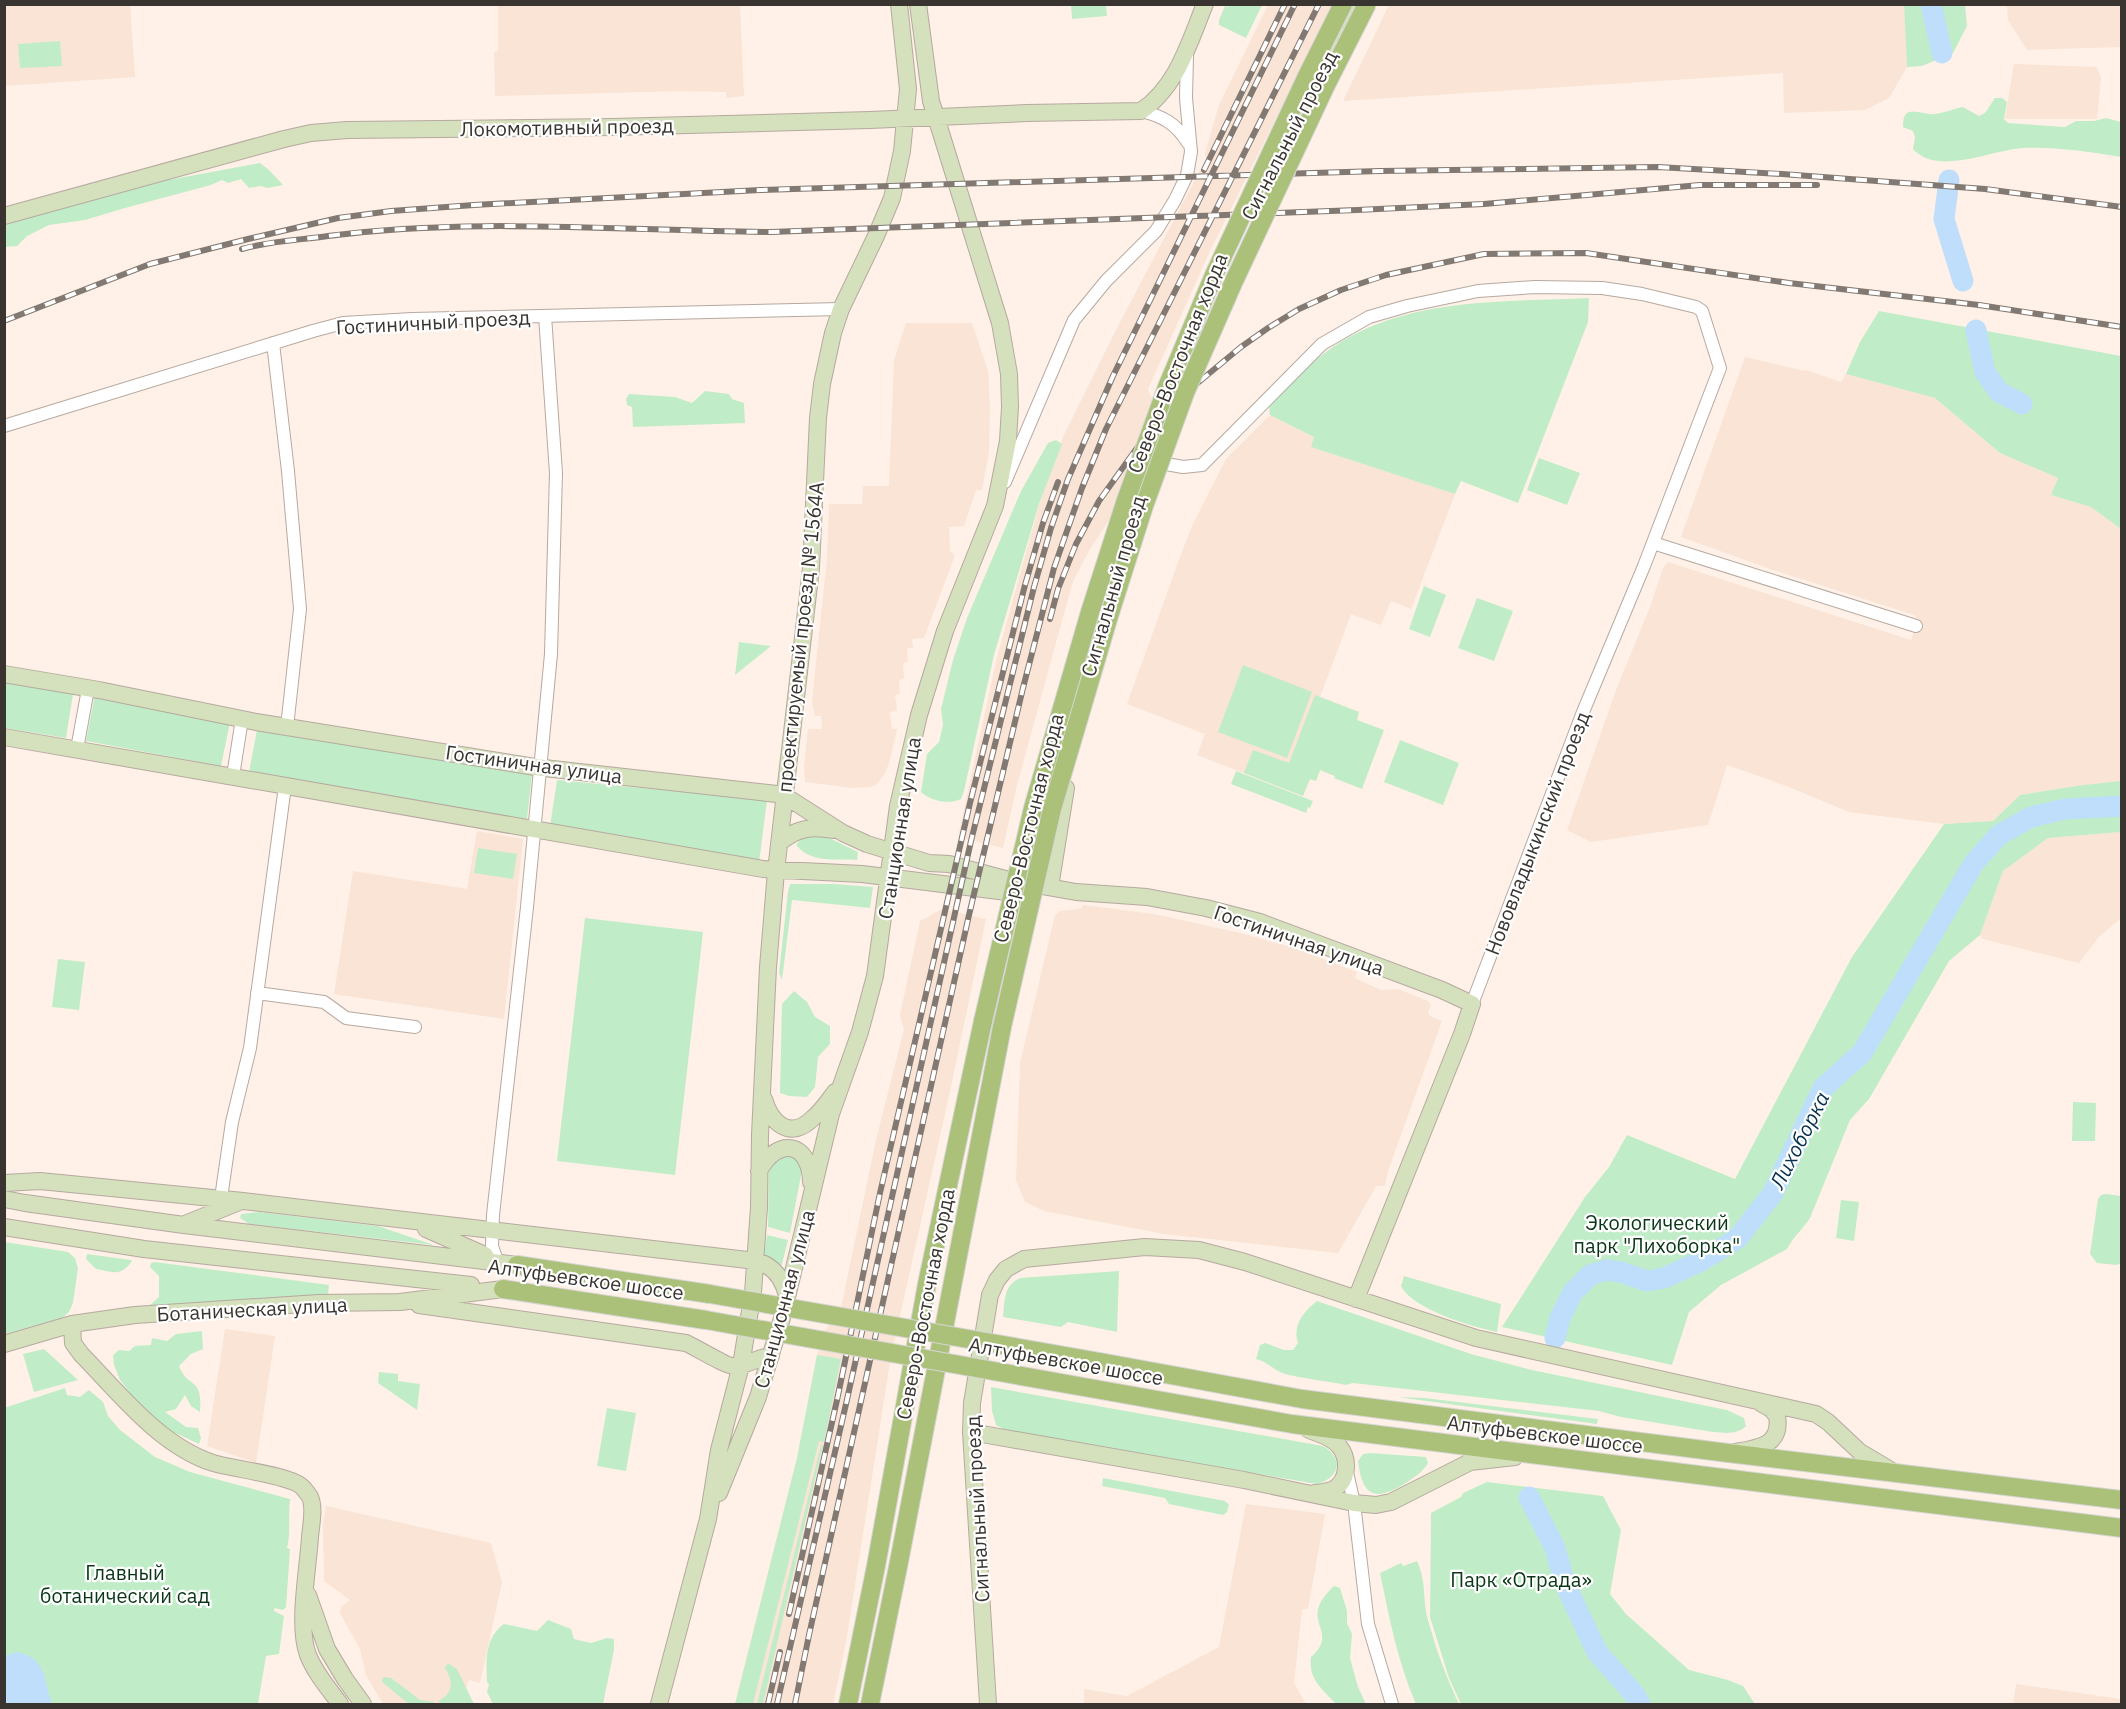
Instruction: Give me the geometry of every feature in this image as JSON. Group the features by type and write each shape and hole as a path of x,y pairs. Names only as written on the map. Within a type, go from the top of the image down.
{"main road":[{"name":"проектируемый проезд № 1564А","path":"762,1085 776,871 810,568 822,384 833,333 841,309 892,198 902,151 908,89 899,4"},
{"path":"918,4 928,87 1000,323 1008,365 1010,407 1008,441 995,506"},
{"name":"Станционная улица","path":"1188,49 1204,4"},
{"name":"Северо-Восточная хорда","path":"848,1704 876,1566 927,1284 983,1021 1033,808 1090,612 1126,500 1167,387 1214,275 1306,76 1343,4"},
{"name":"Сигнальный проезд","path":"1050,887 1081,700 1093,649 1151,461 1197,337 1259,184 1285,134 1304,106 1356,4"},
{"name":"Северо-Восточная хорда","path":"870,1704 1002,1028 1052,809 1108,616 1144,506 1185,393 1234,281 1367,4"},
{"path":"1141,111 1164,91 1188,49"},
{"name":"Локомотивный проезд","path":"4,216 284,139 331,131 613,127 870,120 1027,112 1141,111"},
{"name":"Станционная улица","path":"708,1519 758,1397 771,1356 840,1087 860,1032 875,976 905,772 926,689 945,631 995,506"},
{"name":"Гостиничная улица","path":"4,674 287,727 540,768 785,796 867,844 929,863 948,864 1009,880 1076,892 1147,897 1206,908 1260,922 1442,990 1472,1004"},
{"name":"Гостиничная улица","path":"4,737 776,871 889,878 1007,892 1023,887 1050,887"},
{"path":"815,872 789,857 779,843 794,831 806,828 819,827 843,832"},
{"name":"Нововладыкинский проезд","path":"1356,1299 1472,1004"},
{"path":"762,1085 767,1110 771,1117 776,1123 789,1128 803,1125 814,1118 840,1087"},
{"name":"Станционная улица","path":"659,1704 708,1519 719,1450 741,1365 756,1261 762,1085"},
{"path":"759,1171 768,1156 774,1152 781,1148 795,1150 801,1153 808,1164 811,1173 811,1195"},
{"path":"4,1172 40,1181 221,1198 492,1232 756,1261 769,1266 778,1276 784,1284 787,1296"},
{"path":"4,1184 40,1181"},
{"name":"Алтуфьевское шоссе","path":"4,1198 25,1203 184,1225 517,1264 710,1294 1302,1399 2121,1500"},
{"path":"184,1225 243,1201"},
{"path":"393,1218 517,1264"},
{"name":"Алтуфьевское шоссе","path":"4,1227 144,1249 503,1289 706,1320 1292,1424 2121,1528"},
{"name":"Сигнальный проезд","path":"988,1704 971,1432 972,1403 990,1295 997,1280 1006,1269 1024,1258 1145,1247 1176,1247 1199,1250 1245,1262 1356,1299"},
{"path":"388,1277 442,1296 479,1313"},
{"name":"Ботаническая улица","path":"4,1344 72,1324 135,1315 319,1303 400,1302 503,1289"},
{"path":"1356,1299 1476,1338 1816,1414 1860,1452 1893,1472"},
{"path":"400,1302 686,1343 707,1352 728,1366 741,1365 763,1356 771,1356"},
{"path":"72,1324 73,1342 81,1354 154,1428 167,1438 183,1449 211,1462 289,1481 301,1486 309,1496 311,1504 302,1625 308,1657 340,1704"},
{"path":"1728,1453 1761,1446 1772,1441 1777,1433 1777,1416 1771,1409 1758,1402"},
{"path":"1292,1424 1327,1436 1339,1445 1345,1459 1345,1475 1335,1489 1311,1494"},
{"path":"971,1432 1354,1503 1376,1505 1391,1502 1470,1462 1534,1455"},
{"path":"306,1588 327,1649 363,1704"}],"street":[{"name":"Станционная улица","path":"995,506 1074,320 1106,281 1138,251 1162,224 1187,175 1190,146 1186,91 1188,49"},
{"name":"Локомотивный проезд","path":"1141,111 1159,116 1172,123 1190,146"},
{"name":"Нововладыкинский проезд","path":"1151,461 1183,467 1202,465 1322,344 1369,317 1407,306 1478,291 1535,286 1602,288 1696,306 1702,311 1720,368 1653,543 1582,712 1472,1004"},
{"name":"Гостиничный проезд","path":"4,426 328,327 366,321 841,309"},
{"path":"496,1258 492,1246 492,1232 551,654 557,498 545,316"},
{"path":"273,343 288,471 300,609 287,727"},
{"path":"1653,543 1916,626"},
{"path":"77,749 88,689"},
{"path":"233,776 242,719"},
{"path":"221,1198 232,1122 250,1048 285,786"},
{"path":"257,993 324,1002 346,1018 415,1027"},
{"path":"1346,1467 1354,1503 1368,1624 1392,1704"}],"shaded area":[{"path":"5,5 130,5 135,77 5,86"},
{"path":"498,5 740,5 744,96 726,98 726,92 681,91 495,96 494,52 498,51"},
{"path":"1268,5 1332,5 1210,251 1148,389 1153,402 1117,508 1090,549 1073,581 1017,785 1003,848 958,837 997,657 1040,502 1063,437 1118,326 1206,159 1205,154 1219,105"},
{"path":"1389,5 1904,5 1907,67 1889,98 1865,110 1784,113 1783,73 1343,101"},
{"path":"2007,5 2121,5 2121,47 2027,50 2008,20"},
{"path":"2014,64 2097,67 2101,78 2097,119 2005,119"},
{"path":"906,323 972,323 988,371 989,452 982,490 976,490 964,526 949,527 950,551 955,555 924,638 912,639 913,648 907,648 908,662 903,663 904,679 899,680 900,694 895,695 897,711 890,712 892,729 897,729 885,773 877,784 870,787 853,788 805,782 804,767 808,729 822,729 821,716 815,716 812,701 827,559 829,504 862,504 863,486 889,486 894,360"},
{"path":"1745,357 1806,370 1841,382 1846,374 1935,398 2000,453 2058,478 2051,495 2091,507 2121,529 2121,781 2020,795 1993,821 1944,824 1849,812 1784,785 1727,765 1708,825 1591,842 1567,830 1616,690 1650,607 1663,568 1668,562 1911,640 1918,619 1914,615 1770,569 1681,537"},
{"path":"1270,415 1314,437 1311,447 1455,494 1411,609 1391,601 1381,625 1351,614 1320,697 1359,712 1335,776 1320,770 1316,781 1310,779 1303,796 1197,755 1205,734 1127,704 1193,524 1226,459"},
{"path":"477,831 523,839 504,1019 334,994 353,871 467,889"},
{"path":"2121,832 2121,918 2099,937 2079,963 1983,939 1980,935 2003,871 2048,838"},
{"path":"1083,905 1154,914 1295,948 1357,972 1355,978 1381,990 1398,989 1428,1001 1431,1005 1428,1012 1430,1016 1442,1021 1388,1171 1385,1186 1376,1186 1338,1253 1164,1234 1044,1211 1025,1202 1016,1180 1020,1063 1055,915 1060,911 1082,908"},
{"path":"942,909 986,919 891,1356 846,1642 833,1704 735,1704 797,1458 817,1355 824,1332 841,1308 876,1140 904,1029 900,1015 920,921"},
{"path":"225,1329 275,1336 256,1463 207,1446"},
{"path":"1246,1504 1325,1514 1308,1609 1302,1609 1294,1683 1306,1704 1084,1704 1084,1689 1127,1696 1219,1647"},
{"path":"326,1506 491,1543 502,1582 480,1683 469,1680 460,1704 383,1704 366,1675 360,1649 340,1613 341,1607 350,1600 324,1581 323,1524"},
{"path":"2016,1684 2121,1699 2121,1704 2013,1704"}],"green space":[{"path":"1071,5 1106,5 1107,16 1072,19"},
{"path":"1262,5 1246,38 1219,25 1225,6"},
{"path":"1904,5 1965,5 1967,26 1953,53 1922,66 1907,67"},
{"path":"60,41 62,66 20,68 18,44"},
{"path":"1995,98 2002,98 2007,102 2004,119 2008,123 2065,127 2076,121 2106,118 2121,122 2121,157 2061,149 2024,148 1966,159 1937,161 1924,157 1913,149 1915,137 1913,131 1903,127 1906,114 1909,112 1935,114 1963,107 1979,116 1985,113"},
{"path":"260,163 283,185 249,188 241,179 228,183 222,180 85,220 49,225 27,236 17,246 5,247 5,225 141,185"},
{"path":"1589,298 1588,322 1518,503 1461,481 1455,494 1311,447 1314,437 1270,415 1269,405 1325,353 1362,331 1392,319 1456,305"},
{"path":"1879,311 2121,356 2121,529 2091,507 2051,495 2058,478 2000,453 1935,398 1846,374 1860,342"},
{"path":"705,391 729,394 732,399 744,403 745,423 633,427 632,407 627,405 626,399 629,394 675,397 692,403"},
{"path":"1056,440 1062,444 1039,504 994,655 964,791 961,799 956,801 935,800 921,792 927,754 939,742 943,725 941,709 953,660 967,618 1021,491 1048,443"},
{"path":"1539,458 1580,473 1567,505 1527,490"},
{"path":"1424,586 1446,595 1430,637 1409,629"},
{"path":"1477,598 1513,611 1494,661 1458,648"},
{"path":"739,642 771,646 735,675"},
{"path":"1243,665 1312,692 1287,758 1218,732"},
{"path":"4,682 73,694 66,738 5,728"},
{"path":"95,695 230,722 221,766 86,741"},
{"path":"1315,695 1359,712 1357,720 1384,730 1362,789 1320,770 1316,781 1310,779 1303,796 1244,773 1253,750 1289,763"},
{"path":"257,730 532,775 527,819 249,772"},
{"path":"1400,740 1459,763 1443,805 1384,782"},
{"path":"1236,771 1313,801 1310,808 1308,807 1306,813 1231,784"},
{"path":"557,780 767,800 759,863 550,826"},
{"name":"Экологический парк \"Лихоборка\"","path":"2121,781 2121,832 2048,838 2003,871 1980,935 1949,961 1869,1099 1850,1120 1810,1218 1787,1249 1721,1285 1689,1312 1672,1365 1502,1327 1585,1197 1609,1167 1627,1135 1735,1179 1852,957 1944,824 1993,821 2020,795"},
{"path":"823,835 858,852 857,860 832,860 816,857 808,855 796,845 802,838"},
{"path":"478,848 517,854 513,879 474,873"},
{"path":"790,884 873,887 870,908 792,900 782,980 779,973"},
{"path":"585,918 703,932 675,1175 557,1161"},
{"path":"58,959 85,962 79,1010 52,1007"},
{"path":"794,991 807,1002 815,1017 830,1026 830,1044 818,1057 815,1087 807,1097 780,1093 782,1004"},
{"path":"2073,1102 2096,1103 2095,1141 2072,1141"},
{"path":"795,1155 802,1170 790,1233 768,1227 769,1173 774,1158"},
{"path":"2101,1195 2121,1196 2121,1263 2117,1265 2097,1263 2090,1254 2098,1199"},
{"path":"1841,1200 1859,1202 1854,1241 1836,1238"},
{"path":"259,1212 378,1226 434,1245 249,1224 240,1218 241,1214"},
{"path":"767,1235 788,1240 781,1268 764,1257"},
{"path":"5,1242 68,1252 75,1258 78,1268 73,1303 69,1312 62,1318 5,1334"},
{"path":"87,1254 132,1261 124,1269 112,1272 96,1269 86,1259"},
{"path":"151,1263 329,1285 328,1294 149,1309 149,1306 159,1297 159,1276 150,1267"},
{"path":"1119,1271 1117,1332 1068,1322 1061,1327 1003,1317 1008,1289 1014,1281 1020,1278"},
{"path":"1404,1276 1501,1304 1497,1332 1444,1316 1417,1302 1401,1286"},
{"path":"1317,1301 1471,1354 1532,1370 1727,1410 1744,1418 1746,1426 1735,1432 1713,1432 1621,1417 1599,1411 1353,1383 1346,1385 1285,1374 1256,1359 1260,1345 1265,1343 1284,1350 1293,1350 1298,1343 1297,1331 1300,1319"},
{"path":"202,1331 203,1349 191,1354 179,1366 186,1378 197,1388 200,1412 191,1406 185,1395 176,1409 165,1412 186,1427 198,1428 201,1438 199,1444 167,1429 131,1394 120,1380 113,1355 119,1350 129,1351 135,1346 151,1345 152,1338 167,1341 176,1334"},
{"path":"44,1349 78,1380 34,1392 23,1354"},
{"path":"817,1355 841,1359 824,1442 819,1441 753,1704 735,1704 797,1458"},
{"path":"379,1372 398,1374 398,1381 420,1384 417,1410 378,1383"},
{"path":"991,1387 1323,1446 1334,1456 1335,1473 1317,1484 1007,1431 996,1425 992,1411"},
{"name":"Главный ботанический сад","path":"65,1388 67,1395 80,1397 89,1390 103,1402 108,1416 120,1430 155,1457 190,1472 290,1499 287,1548 290,1549 286,1607 283,1610 274,1608 274,1611 284,1616 279,1654 266,1656 258,1704 5,1704 4,1408"},
{"path":"1397,1397 1425,1398 1598,1419 1597,1424"},
{"path":"607,1408 636,1413 626,1471 597,1466"},
{"path":"821,1445 823,1445 763,1704 757,1704"},
{"path":"1363,1454 1426,1457 1428,1463 1421,1472 1395,1489 1386,1493 1372,1493 1363,1482 1358,1461"},
{"path":"1103,1478 1225,1501 1229,1505 1227,1512 1223,1515 1169,1504 1165,1498 1102,1486"},
{"name":"Парк «Отрада»","path":"1487,1482 1603,1496 1621,1530 1610,1594 1626,1614 1689,1670 1743,1686 1755,1704 1461,1704 1449,1678 1430,1617 1431,1513 1461,1497 1463,1493"},
{"path":"1417,1561 1422,1576 1426,1612 1431,1631 1459,1704 1416,1704 1399,1656 1380,1573 1401,1563 1403,1566"},
{"path":"1334,1586 1340,1588 1347,1611 1347,1623 1352,1634 1350,1658 1358,1687 1366,1704 1336,1704 1317,1683 1312,1672 1311,1657 1318,1650 1322,1638 1317,1615 1318,1609 1322,1599"},
{"path":"548,1620 571,1629 574,1639 591,1643 607,1638 614,1639 614,1650 603,1704 493,1704 487,1692 489,1684 487,1665 488,1650 493,1636 504,1624 537,1631"},
{"path":"448,1663 457,1669 474,1704 441,1704 438,1701 449,1691 451,1683 445,1668"},
{"path":"383,1677 391,1678 420,1700 434,1702 434,1704 409,1704 382,1682"}],"water":[{"path":"16,1652 26,1654 38,1664 45,1678 52,1704 5,1704 5,1656"}],"waterway":[{"name":"Лихоборка","path":"1931,4 1942,53"},
{"name":"Лихоборка","path":"1949,180 1944,219 1963,281"},
{"name":"Лихоборка","path":"1976,330 1985,372 1999,392 2022,404"},
{"name":"Лихоборка","path":"1555,1338 1560,1318 1573,1292 1590,1275 1606,1270 1621,1272 1647,1281 1664,1278 1701,1261 1738,1238 1773,1193 1823,1088 1862,1053 1974,863 1999,835 2031,817 2065,809 2122,806"},
{"name":"Лихоборка","path":"1529,1497 1555,1548 1565,1584 1597,1652 1635,1695 1640,1704"}],"railway":[{"path":"1204,170 1285,4"},
{"path":"777,1704 971,841 1034,587 1051,528 1068,479 1113,376 1295,4"},
{"path":"795,1704 969,915 1054,568 1082,488 1106,429 1319,4"},
{"path":"4,321 150,264 248,239 338,218 391,211 474,205 760,190 1380,171 1658,167 1985,189 2122,207"},
{"path":"242,249 274,242 383,230 438,227 494,226 771,232 1484,204 1700,185 1817,185"},
{"path":"1050,619 1058,589 1076,544 1099,501 1171,405 1241,347 1299,309 1341,290 1386,275 1484,254 1586,253 1789,283 1979,305 2122,327"},
{"path":"789,1614 880,1193 970,803 1025,585 1058,482"},
{"path":"768,1704 780,1652"}]}
